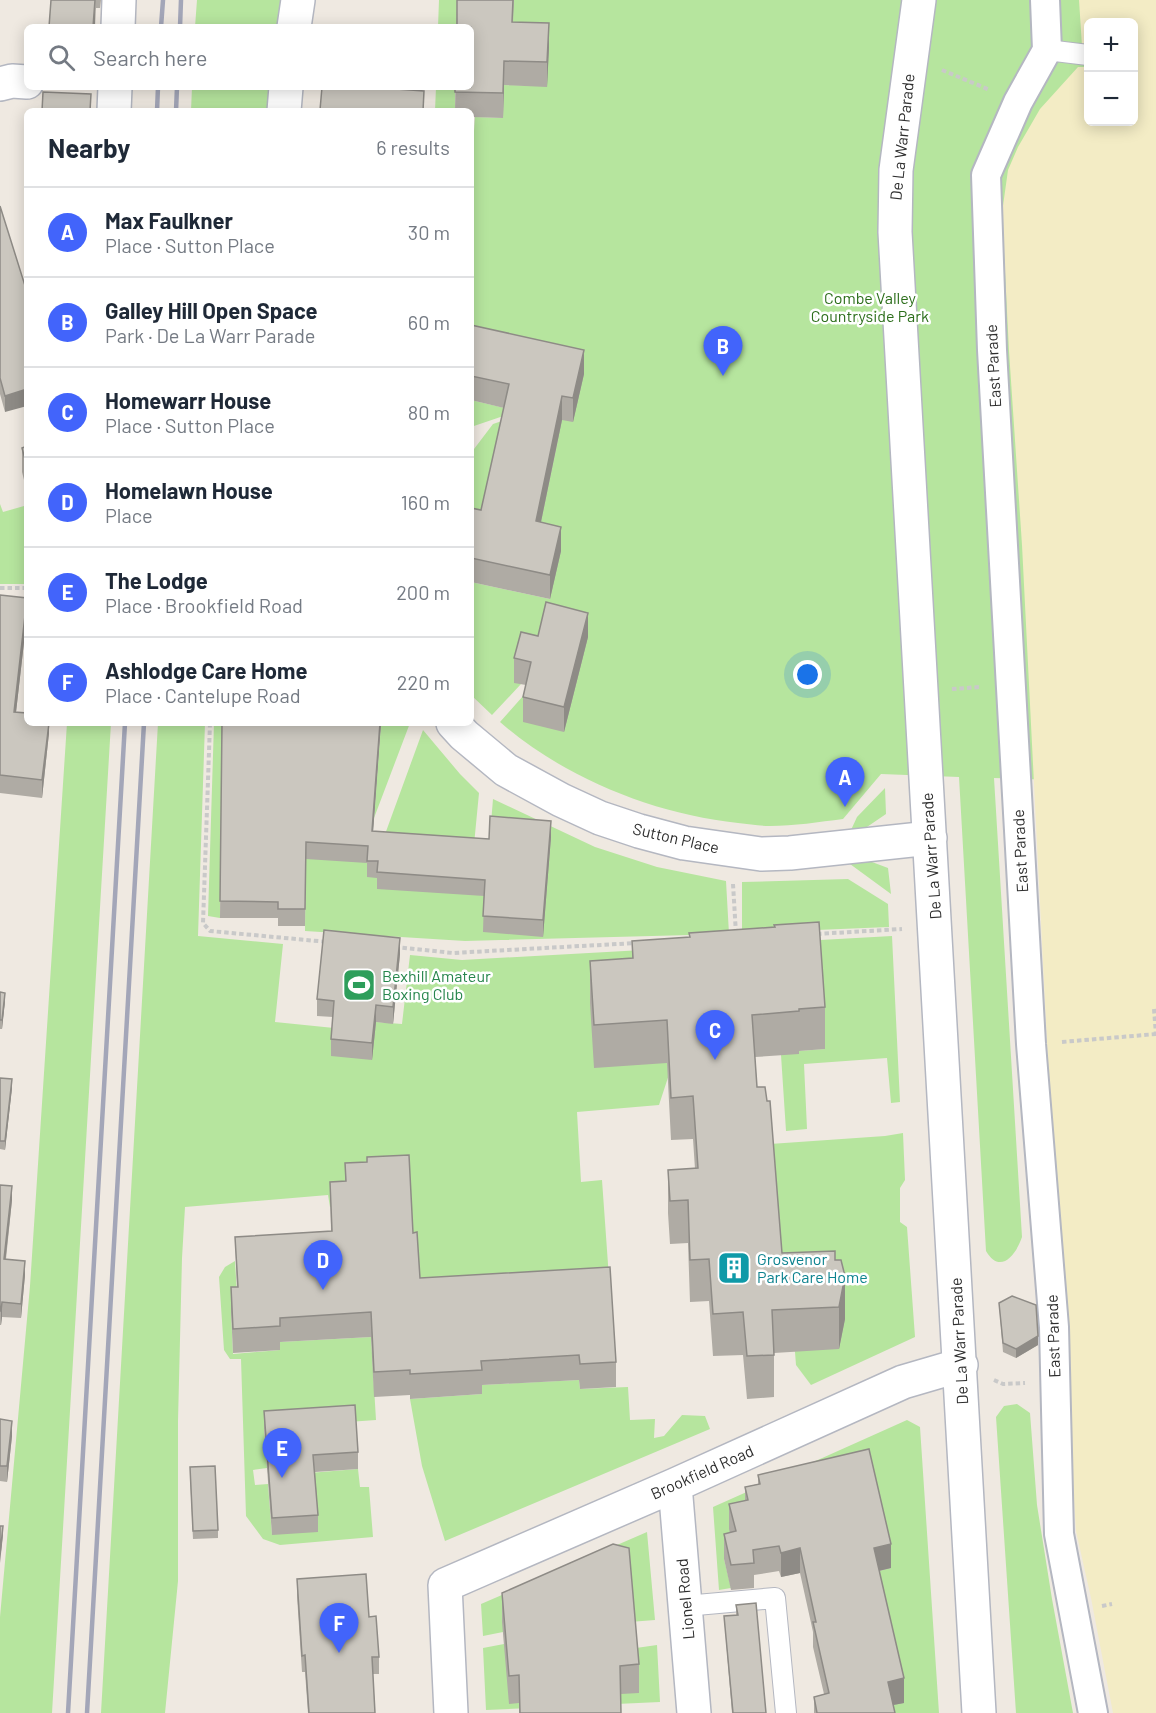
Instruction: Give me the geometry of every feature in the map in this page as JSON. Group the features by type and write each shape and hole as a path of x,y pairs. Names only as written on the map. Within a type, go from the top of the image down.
{"street":[{"path":"118,24 119,0"},
{"path":"294,24 298,0"},
{"name":"De La Warr Parade","path":"919,0 896,170 895,232 979,1713"},
{"path":"1045,0 1047,50"},
{"name":"East Parade","path":"1047,50 1018,102 986,175 992,350 1031,1044 1054,1327 1059,1534 1093,1713"},
{"path":"0,84 12,81 24,82"},
{"path":"114,108 115,90"},
{"path":"284,108 285,90"},
{"name":"Sutton Place","path":"456,726 506,770 561,800 600,818 684,843 761,854 930,838"},
{"name":"Brookfield Road","path":"452,1713 445,1585 903,1382 960,1365"},
{"name":"Lionel Road","path":"675,1485 694,1713"}],"lane":[{"path":"1047,50 1084,54"},
{"path":"685,1606 775,1598 786,1713"}],"path":[{"path":"910,56 1018,102"},
{"path":"0,588 24,588"},
{"path":"921,692 1011,684"},
{"path":"210,726 202,923 210,931 338,942"},
{"path":"732,850 736,939"},
{"path":"807,935 935,927"},
{"path":"384,946 453,953 644,943"},
{"path":"1031,1044 1156,1035 1154,1009"},
{"path":"960,1365 1003,1384 1056,1383"}],"green space":[{"path":"197,0 286,0 283,24 195,24"},
{"path":"439,0 464,0 458,24 438,24"},
{"name":"Combe Valley Countryside Park","path":"514,0 1156,0 1156,783 994,778 1022,1237 1016,1250 1007,1260 997,1261 991,1258 986,1251 959,777 881,774 843,819 770,826 706,818 643,802 581,776 525,742 500,722 531,687 588,637 521,684 492,715 474,698 474,583 550,599 539,530 558,439 474,353 475,117 503,118 504,85 547,86 505,46"},
{"path":"192,90 276,90 273,108 191,108"},
{"path":"436,90 455,90 455,108 435,108"},
{"path":"474,401 518,411 474,426"},
{"path":"517,416 485,518 474,516 474,449 493,424"},
{"path":"0,504 3,512 24,506 24,584 0,584"},
{"path":"67,726 111,726 52,1713 0,1713 0,1617 30,1286"},
{"path":"158,726 205,726 198,936 283,944 275,1022 334,1028 371,1060 376,1022 402,1024 410,955 462,960 892,936 900,1102 891,1103 887,1058 804,1064 807,1129 786,1131 781,1055 825,1049 676,1053 659,1105 577,1112 581,1182 602,1180 610,1292 437,1313 346,1206 330,1207 328,1195 185,1207 178,1421 178,1581 165,1713 101,1713"},
{"path":"214,726 222,726 220,918 208,916"},
{"path":"308,726 368,863 378,878 485,896 493,799 595,847 657,867 726,881 729,934 465,941 305,931"},
{"path":"381,726 409,726 374,818"},
{"path":"423,730 479,793 473,855 380,848"},
{"path":"885,788 886,814 864,829 851,830 857,817"},
{"path":"864,859 888,868 891,894 850,864"},
{"path":"848,879 888,904 889,927 742,933 742,882"},
{"path":"903,1133 905,1180 900,1188 900,1222 907,1227 915,1337 811,1385 796,1365 782,1296 770,1144"},
{"path":"235,1261 238,1311 231,1312 233,1354 280,1350 280,1342 371,1337 376,1420 264,1428 267,1468 253,1470 255,1485 268,1484 272,1535 309,1473 358,1469 360,1487 369,1487 373,1537 280,1545 263,1539 246,1516 241,1359 230,1359 224,1350 219,1277 225,1267"},
{"path":"579,1380 580,1389 628,1387 630,1420 655,1419 654,1438 664,1436 682,1415 705,1416 710,1429 445,1541 422,1466 410,1399 482,1394 481,1385"},
{"path":"1017,1404 1030,1413 1037,1505 1073,1713 1016,1713 996,1417 1004,1406"},
{"path":"907,1420 920,1427 939,1713 890,1713 888,1706 904,1702 874,1572 891,1568 736,1556 724,1559 731,1588 719,1590 713,1507"},
{"path":"647,1532 655,1620 503,1632 483,1636 481,1604"},
{"path":"504,1644 636,1648 657,1645 660,1702 486,1710 483,1648"}],"sand":[{"path":"1079,0 1156,0 1156,1713 1113,1713 1076,1531 1055,1202 1022,545 1002,213 1008,170 1018,147 1040,109 1078,67 1084,67 1084,126 1138,126 1138,18 1084,18 1084,46 1082,46"}],"building":[{"path":"51,0 95,0 93,24 49,24"},
{"path":"457,0 513,0 512,22 549,23 547,62 504,61 503,93 455,92 455,90 474,90 474,24 457,24"},
{"path":"322,90 424,91 423,108 320,108"},
{"path":"43,92 91,94 90,108 42,108"},
{"path":"0,206 24,282 24,390 5,396 0,378"},
{"path":"474,326 584,350 573,398 562,396 536,521 561,527 550,575 474,559 474,509 481,510 509,384 474,377"},
{"path":"0,595 24,598 24,624 14,712 24,713 24,726 49,726 42,780 0,775"},
{"path":"546,602 588,613 564,707 523,697 531,662 514,658 521,632 538,636"},
{"path":"222,726 380,726 372,831 489,839 490,816 551,821 543,920 483,916 485,880 377,872 378,861 367,861 368,846 306,842 305,909 278,909 278,902 220,901"},
{"path":"819,922 825,1007 752,1015 757,1087 765,1087 767,1101 770,1101 782,1253 835,1251 835,1260 841,1260 845,1276 839,1307 772,1310 774,1355 747,1356 743,1312 713,1314 709,1259 690,1260 688,1200 670,1201 668,1170 698,1168 693,1096 671,1098 667,1020 594,1025 590,961 633,958 632,941 690,937 689,933"},
{"name":"Bexhill Amateur Boxing Club","path":"324,930 400,938 393,1007 376,1005 372,1043 331,1039 334,1001 317,999"},
{"path":"0,992 5,993 2,1020 0,1020"},
{"path":"0,1078 12,1079 5,1141 0,1141"},
{"path":"409,1155 413,1233 417,1232 420,1278 610,1267 616,1362 580,1364 579,1355 481,1361 482,1370 410,1374 410,1370 374,1372 371,1312 280,1318 280,1326 233,1329 231,1287 238,1287 235,1237 332,1231 330,1182 346,1181 345,1163 367,1162 367,1157"},
{"path":"0,1185 12,1186 4,1259 25,1261 21,1304 2,1302 1,1311 0,1311"},
{"path":"1012,1296 1036,1305 1038,1336 1016,1349 1003,1343 999,1303"},
{"path":"355,1405 358,1452 313,1455 318,1515 272,1518 264,1411"},
{"path":"0,1419 12,1421 7,1466 0,1466"},
{"path":"869,1449 891,1544 874,1548 904,1678 888,1682 895,1713 817,1713 814,1697 829,1693 800,1548 781,1553 779,1546 753,1550 754,1563 731,1565 724,1534 736,1531 729,1504 748,1500 745,1487 760,1484 758,1475"},
{"path":"215,1466 218,1530 193,1531 190,1467"},
{"path":"0,1526 3,1526 0,1554"},
{"path":"613,1544 629,1548 639,1664 620,1666 621,1713 520,1713 519,1675 509,1676 502,1593"},
{"path":"366,1574 369,1617 376,1616 379,1657 372,1657 375,1713 309,1713 305,1655 302,1656 297,1579"},
{"path":"756,1603 766,1713 733,1713 724,1616 738,1615 736,1605"}],"railway":[{"path":"161,24 163,0"},
{"path":"180,24 181,0"},
{"path":"157,108 158,90"},
{"path":"176,108 177,90"},
{"path":"68,1713 125,726"},
{"path":"87,1713 144,726"}],"place":[{"name":"Galley Hill Open Space","path":"723,376"},
{"name":"Max Faulkner","path":"845,807"},
{"name":"Bexhill Amateur Boxing Club","path":"359,985"},
{"name":"Homewarr House","path":"715,1060"},
{"name":"Grosvenor Park Care Home","path":"734,1268"},
{"name":"Homelawn House","path":"323,1290"},
{"name":"The Lodge","path":"282,1478"},
{"name":"Ashlodge Care Home","path":"339,1653"}]}
